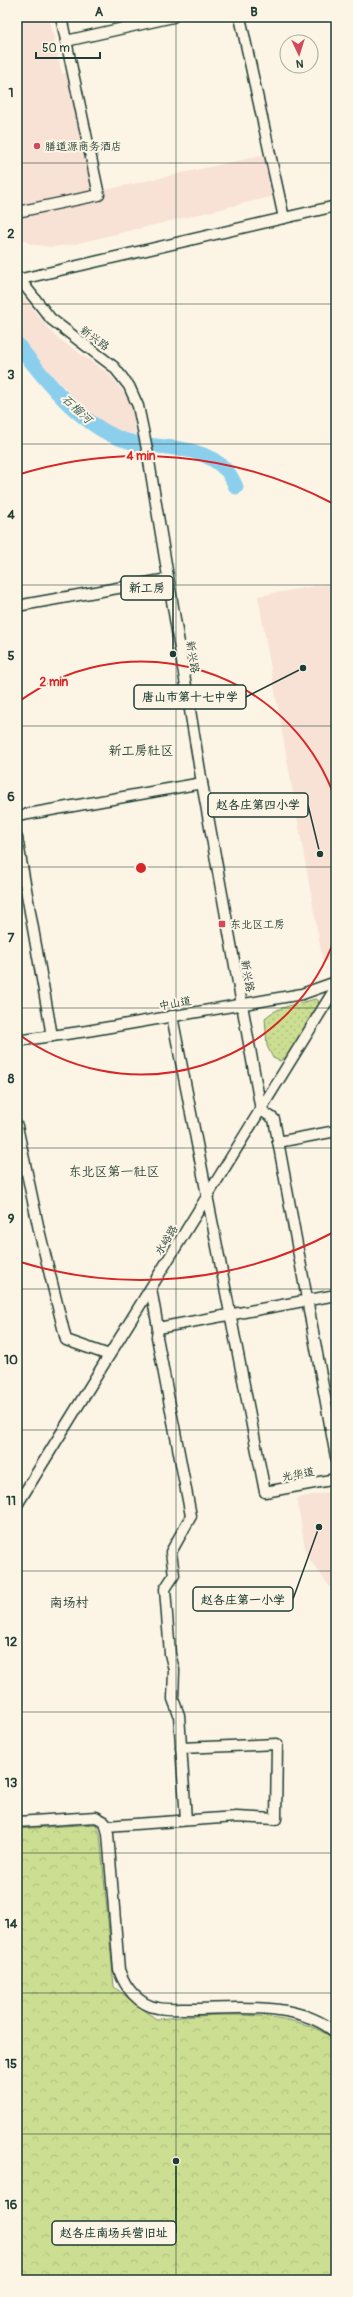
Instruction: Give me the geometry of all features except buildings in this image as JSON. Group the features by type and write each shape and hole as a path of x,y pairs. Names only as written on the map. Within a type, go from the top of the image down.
{"street":[{"path":"17,212 99,195 61,17"},
{"path":"66,41 140,20 172,17"},
{"path":"243,18 284,218"},
{"path":"18,278 336,206"},
{"name":"新兴路","path":"18,278 51,319 114,367 129,386 138,406 144,431 240,1004 261,1110"},
{"path":"17,606 168,579"},
{"path":"17,816 202,784"},
{"path":"17,838 52,1036"},
{"name":"中山道","path":"17,1041 302,994 336,982"},
{"name":"水峪路","path":"17,1505 336,987"},
{"path":"172,1016 230,1315"},
{"path":"261,1110 274,1119 336,1458"},
{"path":"17,1126 39,1230 66,1340 109,1355"},
{"path":"278,1142 336,1131"},
{"path":"151,1288 158,1328 157,1337 191,1516 171,1552 174,1575 165,1589 170,1654 174,1670 173,1699 178,1715 186,1820"},
{"path":"158,1328 336,1295"},
{"name":"光华道","path":"230,1315 265,1492 336,1479"},
{"path":"106,1826 236,1817 276,1819 277,1744 181,1748"},
{"path":"17,1822 96,1817 105,1822 119,1970 124,1985 137,1998 157,2008 261,2008 300,2014 336,2033"}],"shaded area":[{"path":"17,17 49,17 62,74 76,71 105,190 273,153 283,194 70,245 51,247 30,244 17,235"},
{"path":"17,290 55,336 109,374 126,395 133,412 136,434 125,433 96,421 17,337"},
{"path":"327,584 336,595 336,958 323,962 258,596"},
{"path":"336,1491 336,1588 331,1588 306,1555 297,1498"}],"green space":[{"path":"315,999 318,1000 319,1006 289,1055 280,1061 273,1058 267,1046 265,1018 282,1008"},
{"path":"96,1824 100,1834 114,1987 156,2019 224,2015 250,2015 275,2018 298,2022 319,2030 336,2041 336,2280 17,2280 17,1829"}],"waterway":[{"name":"石榴河","path":"17,344 49,384 87,420 116,437 129,441 187,450 201,454 214,460 227,471 236,487"}],"place":[{"name":"膳道源商务酒店","path":"37,146"},
{"name":"新工房","path":"173,654"},
{"name":"唐山市第十七中学","path":"303,668"},
{"name":"赵各庄第四小学","path":"320,854"},
{"name":"东北区工房","path":"222,924"},
{"name":"赵各庄第一小学","path":"319,1527"},
{"name":"赵各庄南场兵营旧址","path":"176,2161"}],"district":[{"name":"新工房社区","path":"141,750"},
{"name":"东北区第一社区","path":"114,1171"},
{"name":"南场村","path":"69,1602"}]}
